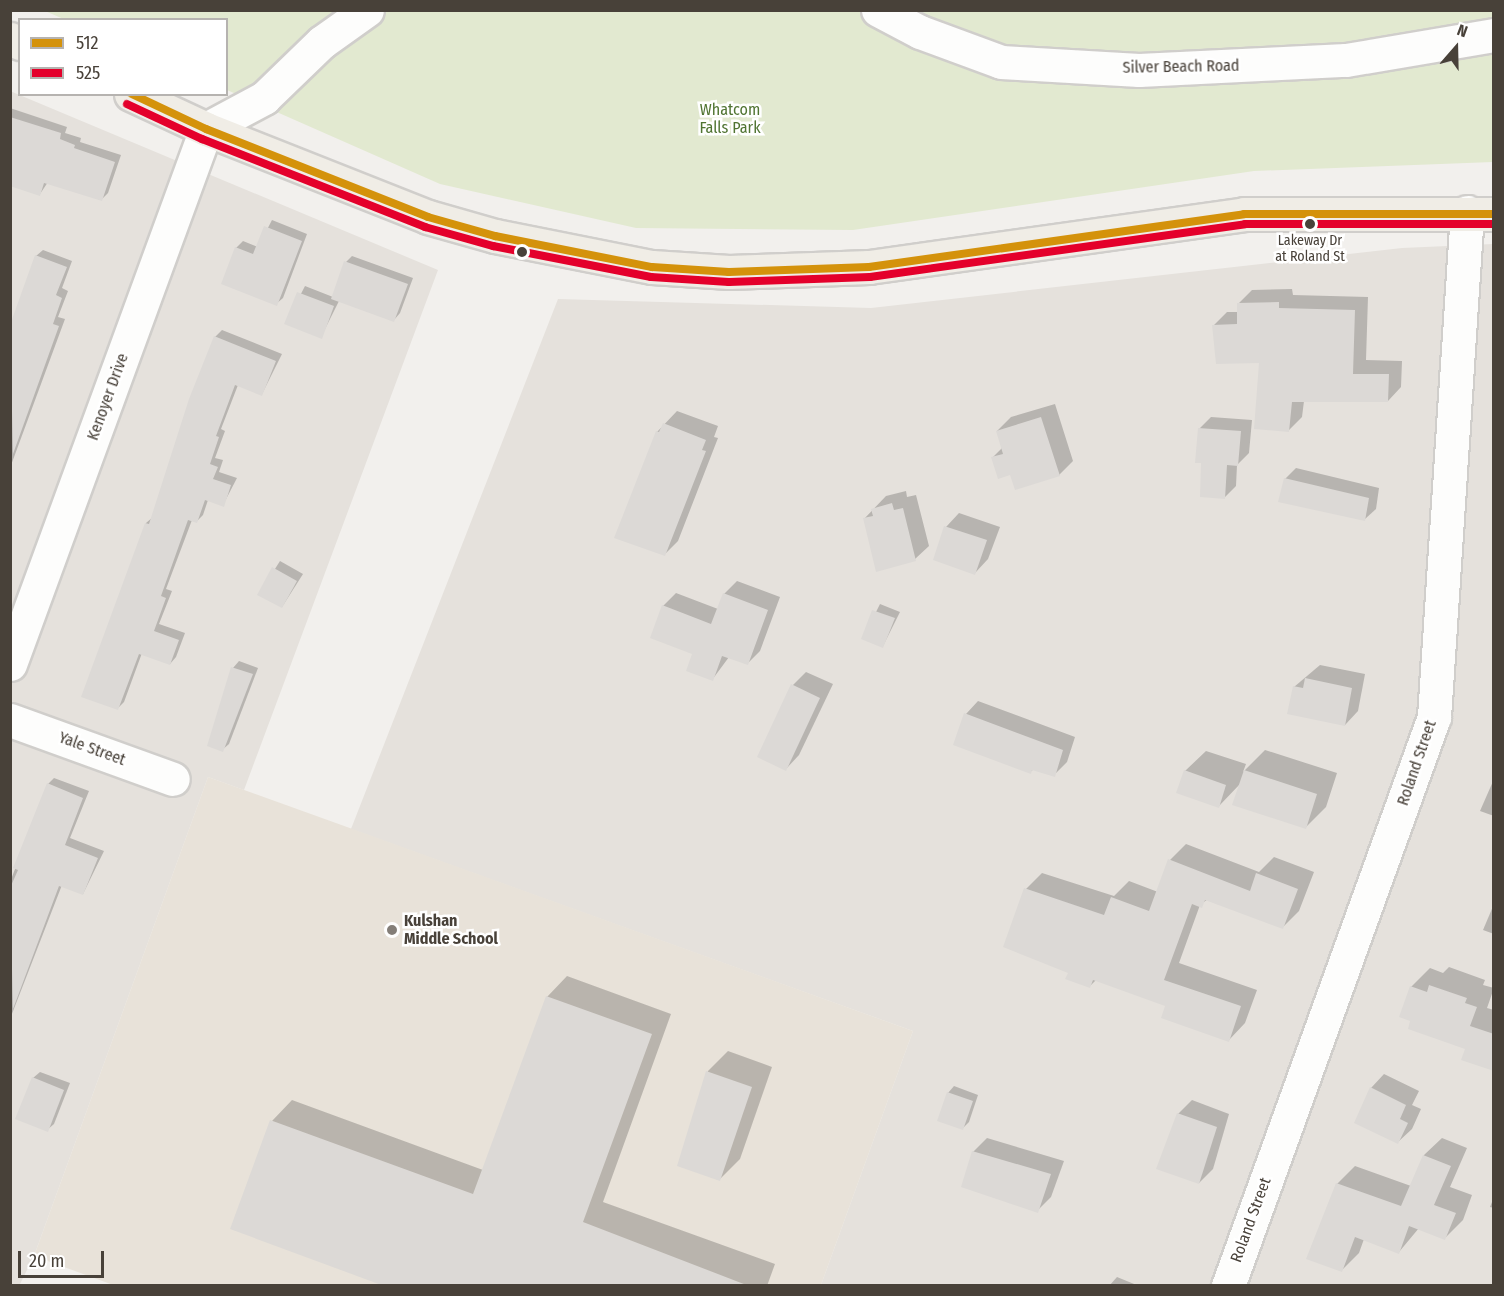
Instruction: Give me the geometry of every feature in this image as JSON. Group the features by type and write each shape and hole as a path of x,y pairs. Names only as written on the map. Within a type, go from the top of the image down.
{"main road":[{"path":"135,96 206,129 428,217 495,236 652,267 710,271 869,267 1244,214 1480,213"}],"street":[{"path":"206,129 264,98 322,42 367,10"},
{"name":"Silver Beach Road","path":"878,10 920,32 1001,62 1074,67 1162,69 1346,60 1494,35"},
{"name":"Kenoyer Drive","path":"10,664 206,129"},
{"name":"Roland Street","path":"1228,1286 1434,717 1480,213"},
{"name":"Yale Street","path":"10,720 173,779"}],"shaded area":[{"path":"10,91 438,270 244,790 208,777 34,1256 19,1286 10,1285"},
{"path":"1493,244 1493,1285 821,1285 913,1031 351,829 558,299 871,308 1402,248"},
{"name":"Kulshan Middle School","path":"208,777 913,1031 821,1285 116,1286 34,1256"}],"green space":[{"name":"Whatcom Falls Park","path":"45,11 1493,11 1493,162 1254,171 853,230 636,228 440,184 228,90 228,18 61,18"}],"building":[{"path":"10,117 61,133 60,139 75,145 74,148 115,162 102,201 44,183 40,196 10,186"},
{"path":"264,226 302,241 277,306 221,284 235,247 253,254"},
{"path":"35,255 67,267 56,295 62,298 53,324 59,326 13,454 10,325"},
{"path":"344,261 408,284 394,322 331,299"},
{"path":"297,292 334,306 322,339 284,324"},
{"path":"1279,302 1279,308 1355,310 1353,374 1389,374 1388,402 1292,402 1289,432 1254,429 1259,363 1216,364 1212,325 1237,324 1237,303"},
{"path":"214,336 276,361 262,396 235,385 216,436 219,437 210,464 218,467 213,479 231,485 224,507 205,500 197,523 188,520 161,596 166,598 154,631 179,640 170,665 139,654 118,710 81,697 145,523 149,524 189,399"},
{"path":"1041,417 1060,476 1015,490 1010,475 998,479 991,457 1003,454 996,431"},
{"path":"663,423 706,440 702,450 706,451 665,556 614,538 656,431 659,432"},
{"path":"1198,428 1241,431 1238,466 1227,465 1225,499 1200,497 1201,463 1195,463"},
{"path":"1284,478 1369,498 1365,521 1278,502"},
{"path":"892,503 894,510 903,508 916,561 876,572 863,518 873,516 871,509"},
{"path":"944,526 987,540 975,575 933,560"},
{"path":"272,567 297,581 282,608 257,595"},
{"path":"723,593 768,610 748,665 722,656 713,681 686,671 692,654 650,638 662,605 711,624"},
{"path":"872,610 895,618 883,648 861,639"},
{"path":"231,667 253,674 223,752 207,746"},
{"path":"1305,678 1352,688 1345,726 1287,714 1293,686 1303,688"},
{"path":"791,684 820,698 786,771 757,757"},
{"path":"964,713 1063,750 1055,777 1032,770 1031,774 953,745"},
{"path":"1184,770 1226,785 1219,808 1176,793"},
{"path":"1244,770 1317,794 1306,829 1232,805"},
{"path":"47,783 83,798 65,845 98,858 83,895 59,886 13,1009 10,888 18,870 13,868"},
{"path":"1168,859 1250,891 1256,873 1298,889 1283,929 1205,900 1202,908 1192,904 1164,980 1241,1006 1229,1042 1161,1018 1165,1006 1093,980 1090,988 1065,979 1068,973 1003,947 1024,888 1104,915 1111,897 1149,911"},
{"path":"1429,985 1467,998 1465,1003 1477,1007 1470,1026 1494,1034 1494,1071 1461,1060 1465,1049 1408,1029 1410,1021 1399,1017 1410,986 1427,992"},
{"path":"546,996 652,1034 583,1222 749,1286 384,1286 230,1229 270,1120 473,1194"},
{"path":"706,1071 752,1087 720,1181 677,1166"},
{"path":"32,1077 64,1090 48,1132 15,1119"},
{"path":"1370,1087 1406,1105 1400,1119 1408,1123 1398,1144 1354,1123"},
{"path":"947,1092 973,1101 963,1130 937,1121"},
{"path":"1177,1113 1217,1127 1199,1184 1156,1169"},
{"path":"972,1151 1051,1174 1038,1213 961,1187"},
{"path":"1423,1155 1451,1166 1434,1205 1456,1213 1445,1240 1409,1226 1399,1254 1355,1237 1342,1272 1306,1259 1336,1183 1401,1206"}],"transit line":[{"name":"512","path":"136,96 206,129 428,217 495,236 652,267 729,272 869,267 1244,214 1494,214"},
{"name":"525","path":"127,104 202,139 425,227 493,246 651,277 729,282 870,277 1245,224 1494,224"}],"place":[{"name":"Lakeway Dr at Roland St","path":"1310,224"},
{"name":"Kulshan Middle School","path":"392,930"}]}
